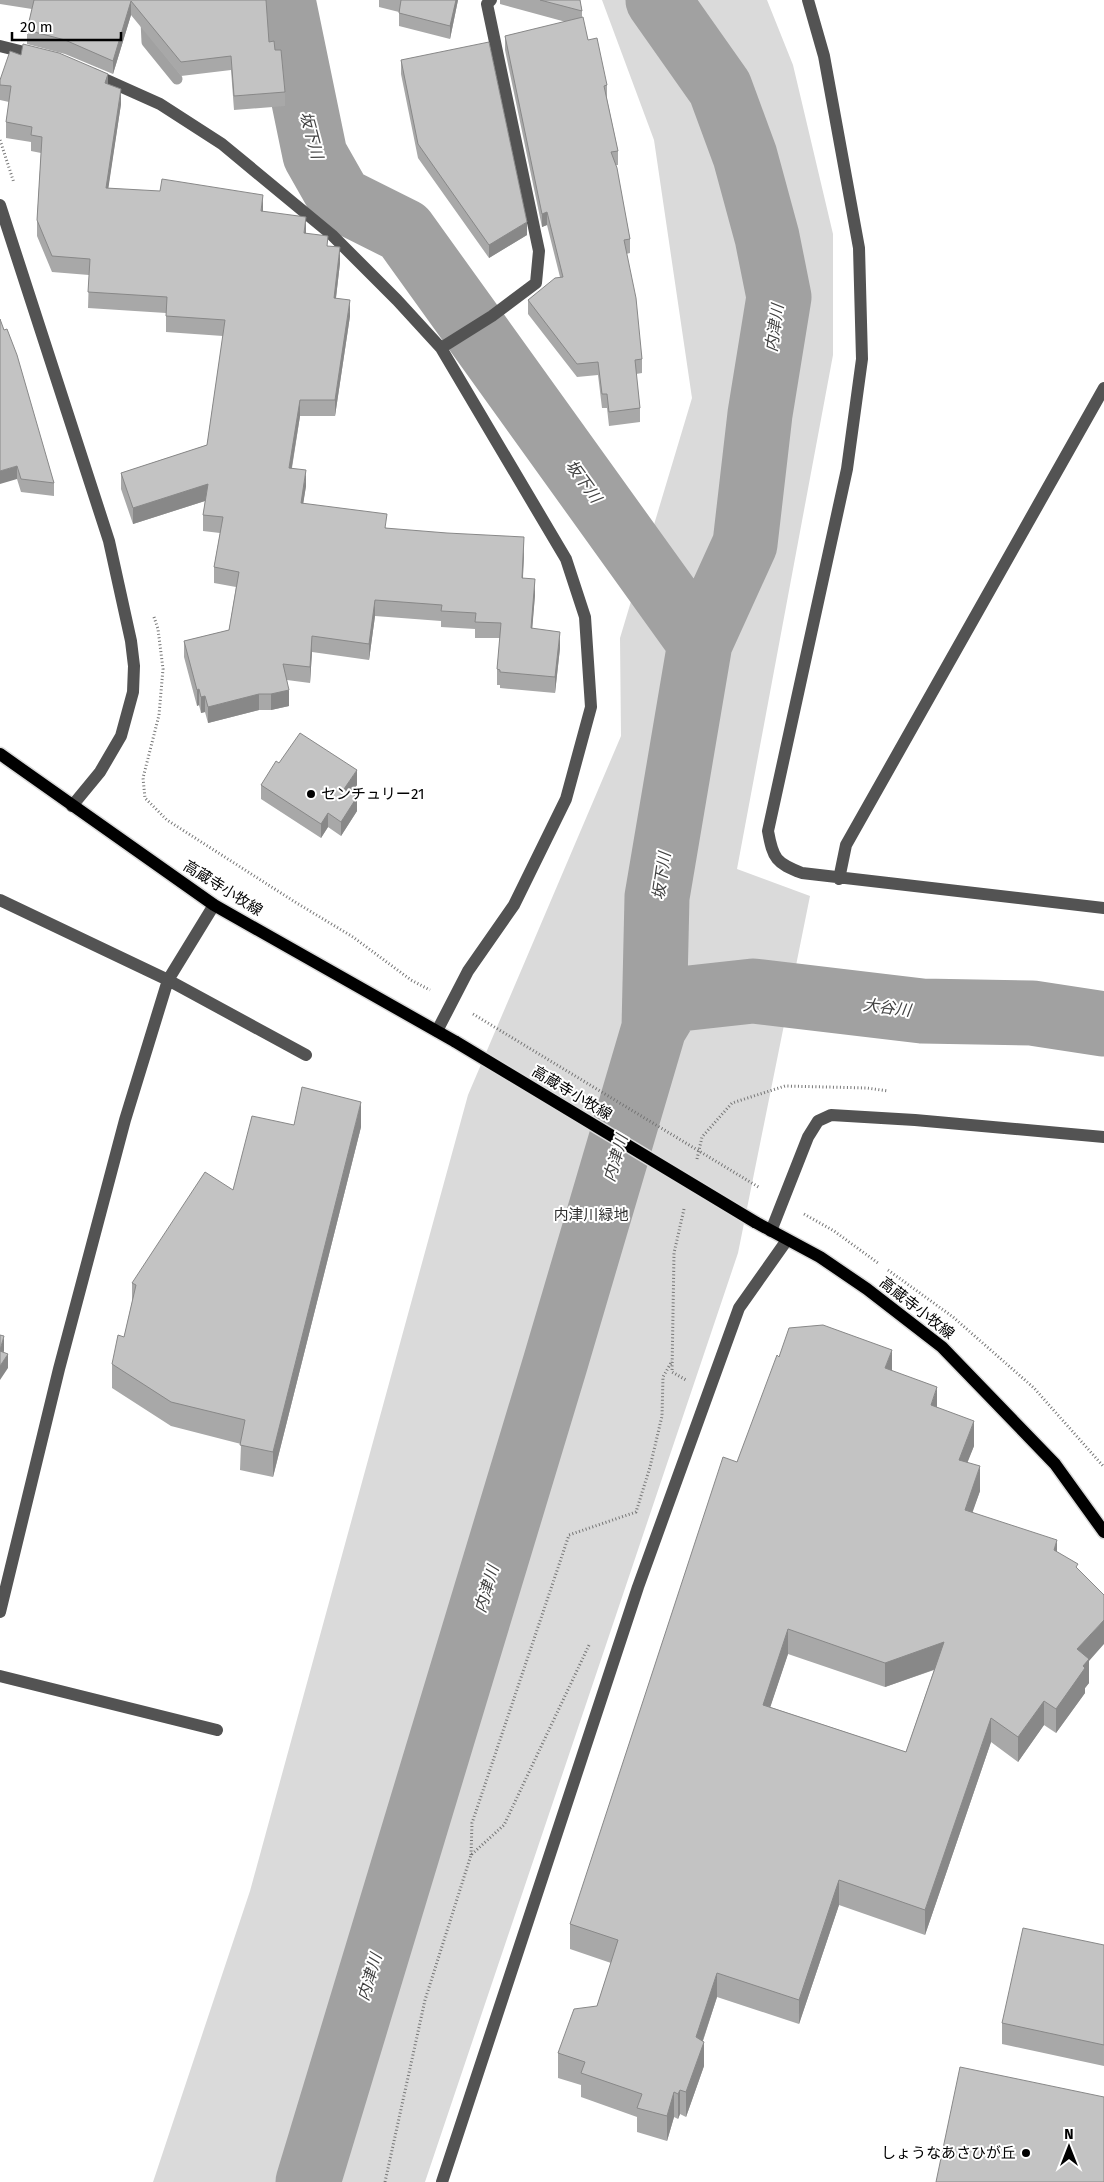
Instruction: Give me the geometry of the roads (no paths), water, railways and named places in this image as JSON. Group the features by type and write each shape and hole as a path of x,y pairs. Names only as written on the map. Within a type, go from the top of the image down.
{"main road":[{"name":"高蔵寺小牧線","path":"0,754 214,905 456,1042 755,1222 820,1257 867,1289 942,1347 1055,1464 1104,1532"}],"street":[{"path":"441,348 492,316 536,283 539,251 487,4 491,0"},
{"path":"808,0 824,56 859,248 862,359 847,469 768,831 772,852 784,866 802,873 839,879 1104,908"},
{"path":"0,46 45,57"},
{"path":"80,69 160,104 222,144 332,235 397,300 441,348 566,559 585,617 591,707 566,799 514,905 468,970 437,1031"},
{"path":"0,205 109,541 131,641 134,666 133,692 121,736 100,772 72,806"},
{"path":"839,879 846,845 1104,388"},
{"path":"0,900 168,980 306,1055"},
{"path":"0,1612 60,1369 125,1120 168,980 214,905"},
{"path":"771,1231 808,1137 818,1122 831,1116 915,1120 1104,1137"},
{"path":"442,2182 638,1587 739,1308 788,1240"},
{"path":"0,1676 218,1730"}],"waterway":[{"path":"145,0 147,42 177,79"},
{"name":"坂下川","path":"283,0 315,155 340,199 404,231 700,643 657,897 654,1028"},
{"name":"内津川","path":"658,0 720,88 745,156 767,237 779,297 760,414 745,544 700,643"},
{"path":"293,152 315,155"},
{"name":"内津川","path":"308,2182 555,1364 654,1028 671,1000 753,991 922,1011 1032,1013 1104,1024"}],"place":[{"name":"センチュリー21","path":"311,794"},
{"name":"しょうなあさひが丘","path":"1026,2153"}],"water label":[{"name":"大谷川","path":"887,1007"}],"park label":[{"name":"内津川緑地","path":"591,1215"}]}
